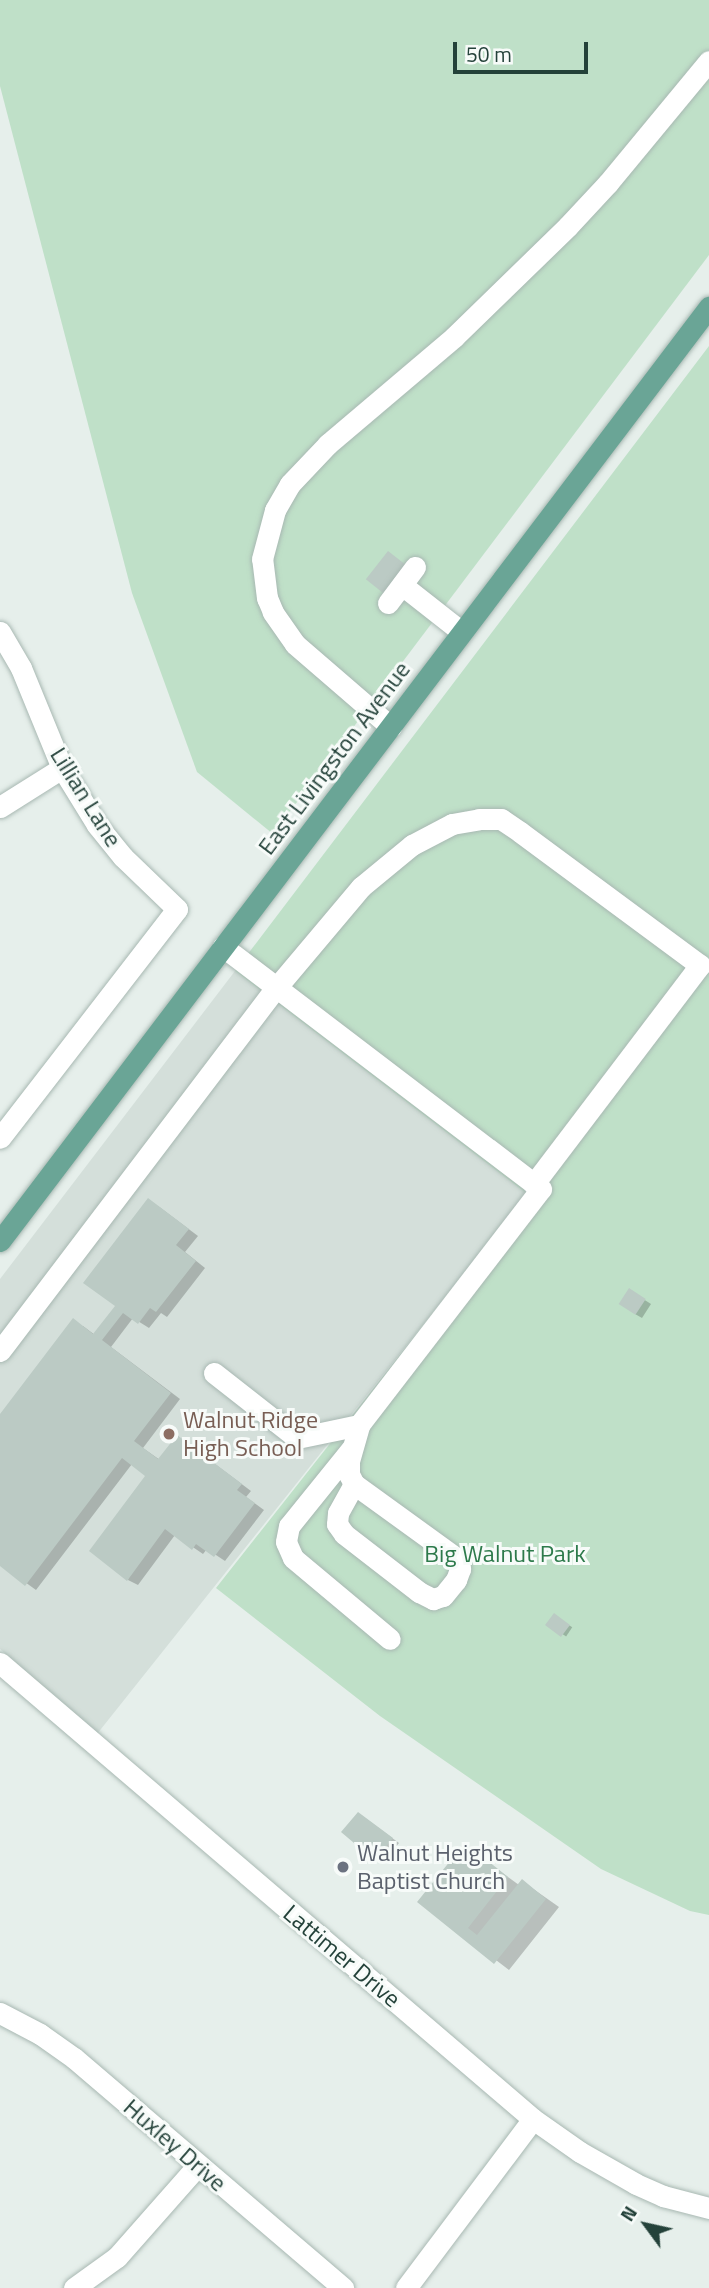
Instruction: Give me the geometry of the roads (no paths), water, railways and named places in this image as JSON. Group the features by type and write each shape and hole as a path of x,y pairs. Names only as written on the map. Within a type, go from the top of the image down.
{"main road":[{"name":"East Livingston Avenue","path":"0,1241 709,307"}],"street":[{"path":"391,727 295,644 273,612 267,597 262,559 275,510 290,484 328,444 454,337 549,246 608,183 709,61"},
{"path":"388,603 408,576 462,632"},
{"name":"Lillian Lane","path":"0,632 21,668 62,768 97,825 123,857 177,909 0,1138"},
{"path":"0,807 62,768"},
{"path":"0,1351 276,988 361,887 412,845 452,824 479,819 500,819 700,965 534,1184"},
{"path":"223,947 541,1189 359,1425 353,1447 349,1474 355,1484 459,1560 460,1569 456,1580 443,1597 433,1600 419,1592 344,1534 337,1524 338,1513 355,1484"},
{"path":"214,1373 298,1438 359,1425"},
{"path":"353,1447 289,1526 286,1542 293,1558 390,1639"},
{"name":"Lattimer Drive","path":"0,1663 533,2119 580,2152 636,2184 709,2208"},
{"name":"Huxley Drive","path":"0,2013 40,2034 74,2058 344,2288"},
{"path":"406,2288 533,2119"},
{"path":"74,2288 117,2257 198,2165"}],"place":[{"name":"Walnut Ridge High School","path":"169,1434"},
{"name":"Walnut Heights Baptist Church","path":"343,1867"}],"park label":[{"name":"Big Walnut Park","path":"505,1554"}]}
